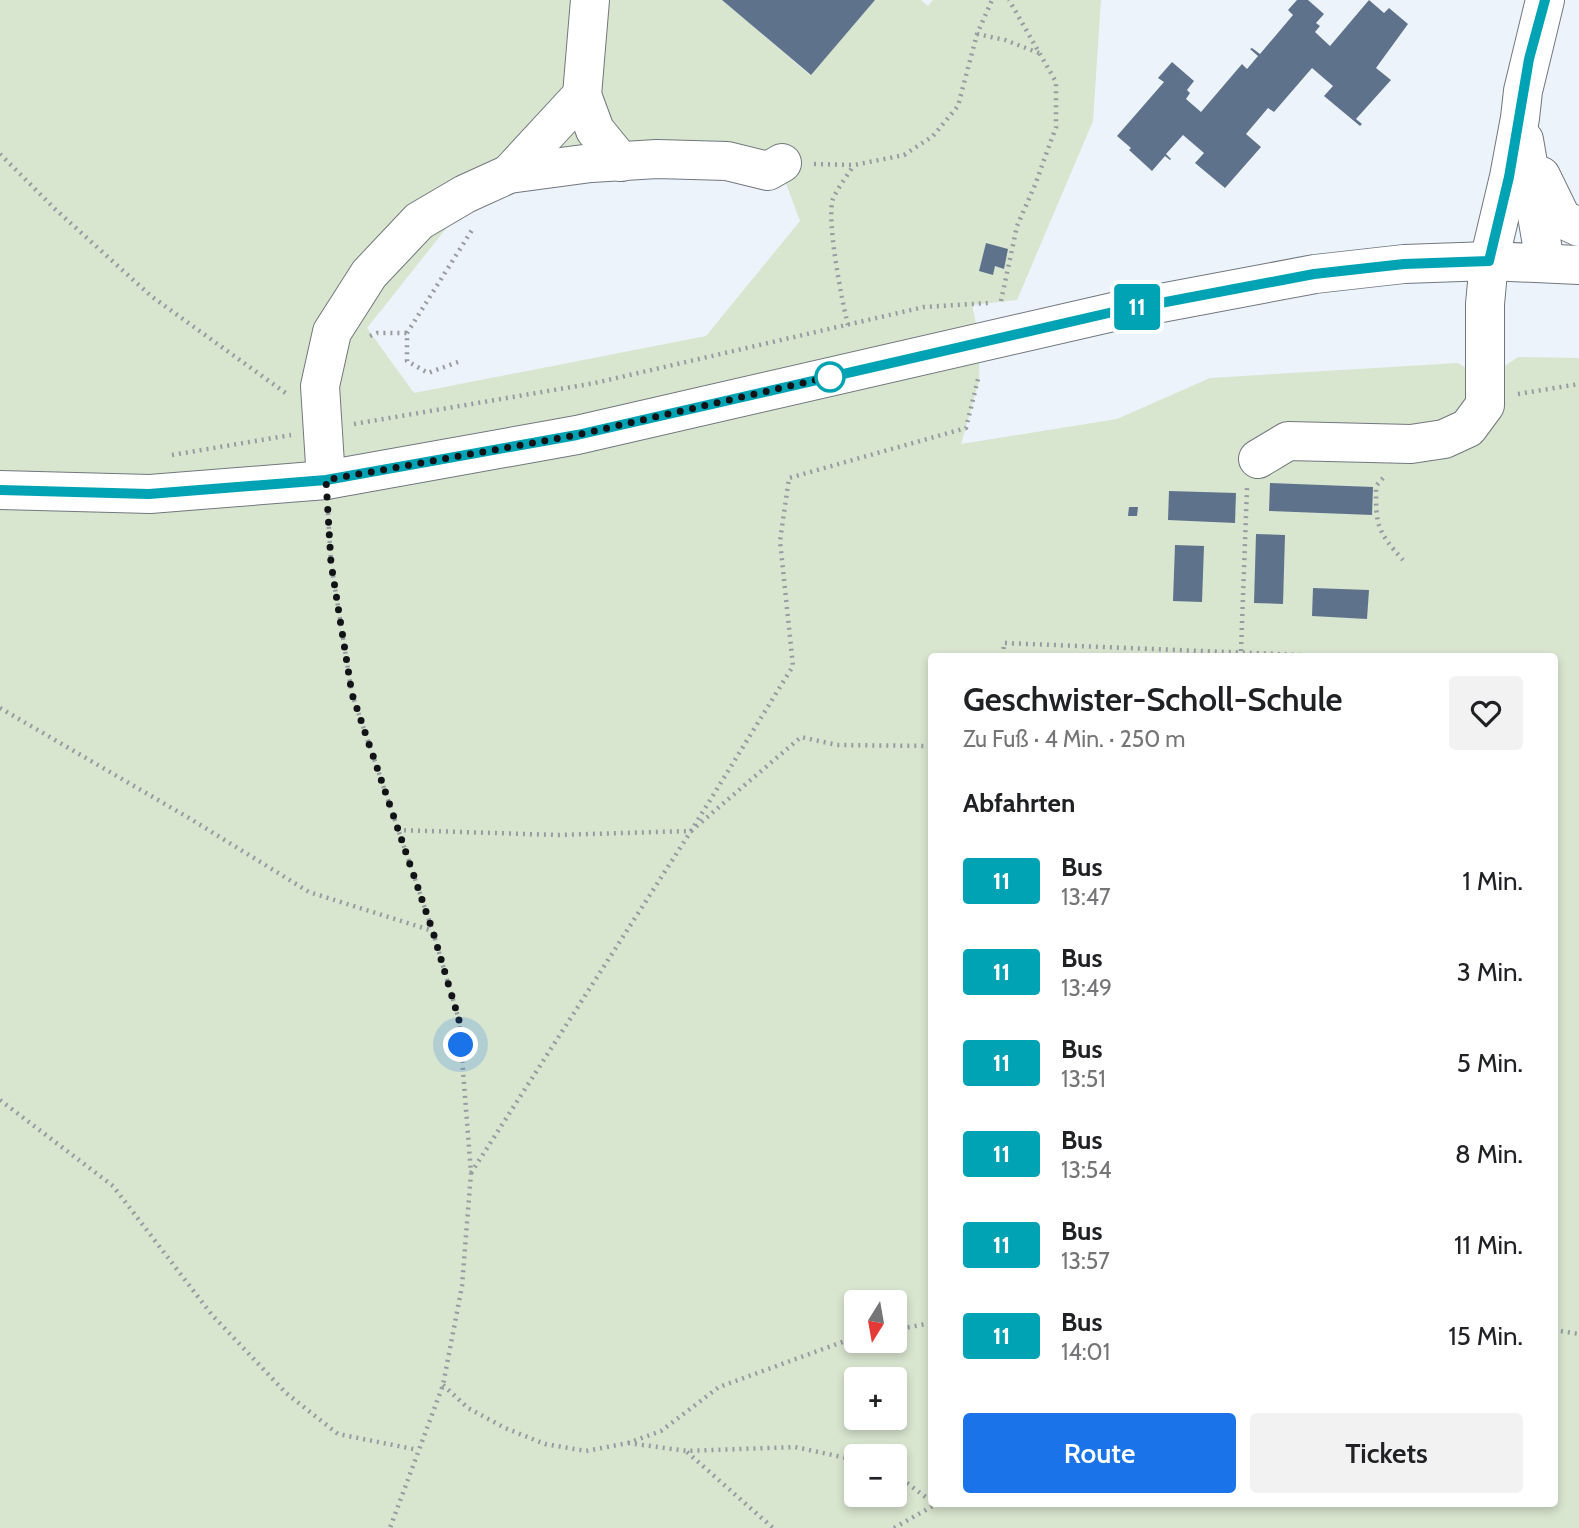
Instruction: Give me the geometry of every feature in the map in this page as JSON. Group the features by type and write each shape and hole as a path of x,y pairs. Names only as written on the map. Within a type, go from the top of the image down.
{"street":[{"path":"590,0 582,95 596,130 621,162"},
{"path":"1258,459 1288,441 1411,444 1444,439 1468,428 1485,405 1485,304 1489,261 1522,130 1525,80 1545,0"},
{"path":"509,174 582,95"},
{"path":"1522,130 1562,219 1579,227"},
{"path":"0,490 149,494 326,480 577,435 1126,309 1314,274 1404,264 1489,261 1562,263 1522,130"},
{"path":"326,480 320,386 332,332 369,274 419,221 465,194 509,174 657,159 727,161 768,171 782,163"}],"path":[{"path":"782,163 854,165 904,155 933,136 958,106 977,34 992,0"},
{"path":"1001,302 1017,226 1056,127 1056,82 1009,0"},
{"path":"977,34 1005,40 1039,53"},
{"path":"1,157 151,296 284,391 322,430"},
{"path":"848,325 841,296 833,234 832,200 854,165"},
{"path":"458,362 428,373 407,361 407,333 480,219"},
{"path":"365,339 377,333 407,333"},
{"path":"471,1173 691,831 793,666 780,541 789,478 965,428 979,382"},
{"path":"1485,405 1503,397 1579,384"},
{"path":"164,457 322,430"},
{"path":"1403,559 1388,543 1376,521 1376,486 1411,444"},
{"path":"1241,651 1247,487 1258,459"},
{"path":"326,480 331,563 352,694 433,932 459,1020 471,1173 462,1286 443,1385 390,1528"},
{"path":"1003,653 1004,643 1275,653"},
{"path":"0,708 309,892 433,932"},
{"path":"397,830 557,835 691,831 801,737 838,745 928,746"},
{"path":"0,1100 113,1186 212,1315 286,1393 338,1434 418,1450"},
{"path":"907,1328 928,1324"},
{"path":"1558,1331 1579,1334"},
{"path":"443,1385 468,1408 505,1428 545,1444 586,1451 628,1443 661,1430 719,1387 844,1341"},
{"path":"628,1443 687,1451 795,1447 844,1457"},
{"path":"687,1451 773,1528"},
{"path":"907,1483 928,1498"},
{"path":"894,1528 928,1507"}],"green space":[{"path":"0,0 722,0 810,75 875,0 921,0 928,6 933,0 1101,0 1093,121 1017,300 972,305 980,342 979,381 961,444 1117,419 1210,378 1458,363 1485,380 1518,357 1579,358 1579,1528 0,1528","holes":["781,170 800,221 706,336 414,393 367,328 464,206 542,180"]}],"building":[{"path":"722,0 875,0 811,75"},
{"path":"1297,0 1308,0 1324,14 1316,23 1320,26 1315,32 1330,46 1369,0 1384,13 1389,8 1408,24 1376,68 1391,80 1356,119 1362,124 1360,126 1324,96 1333,86 1312,68 1274,112 1268,108 1246,134 1261,147 1225,188 1195,163 1204,153 1183,135 1166,154 1171,159 1165,156 1152,171 1117,136 1164,82 1158,78 1172,62 1194,81 1187,90 1190,93 1186,99 1201,112 1242,64 1247,69 1258,56 1250,49 1260,54 1293,15 1288,10"},
{"path":"986,243 1008,249 1004,269 995,266 993,275 979,271"},
{"path":"1270,483 1373,487 1372,515 1269,511"},
{"path":"1169,491 1236,493 1235,523 1168,520"},
{"path":"1129,507 1138,507 1137,516 1128,516"},
{"path":"1256,534 1285,535 1283,604 1254,603"},
{"path":"1175,545 1204,546 1202,602 1173,601"},
{"path":"1313,588 1369,590 1367,619 1312,616"}],"bus line":[{"name":"11","path":"0,490 149,494 326,480 577,435 1113,312 1314,274 1404,264 1489,261 1509,177 1529,59 1545,0"}],"route":[{"path":"461,1045 459,1020 433,932 352,694 331,563 326,480 577,435 833,376 830,377"}]}
